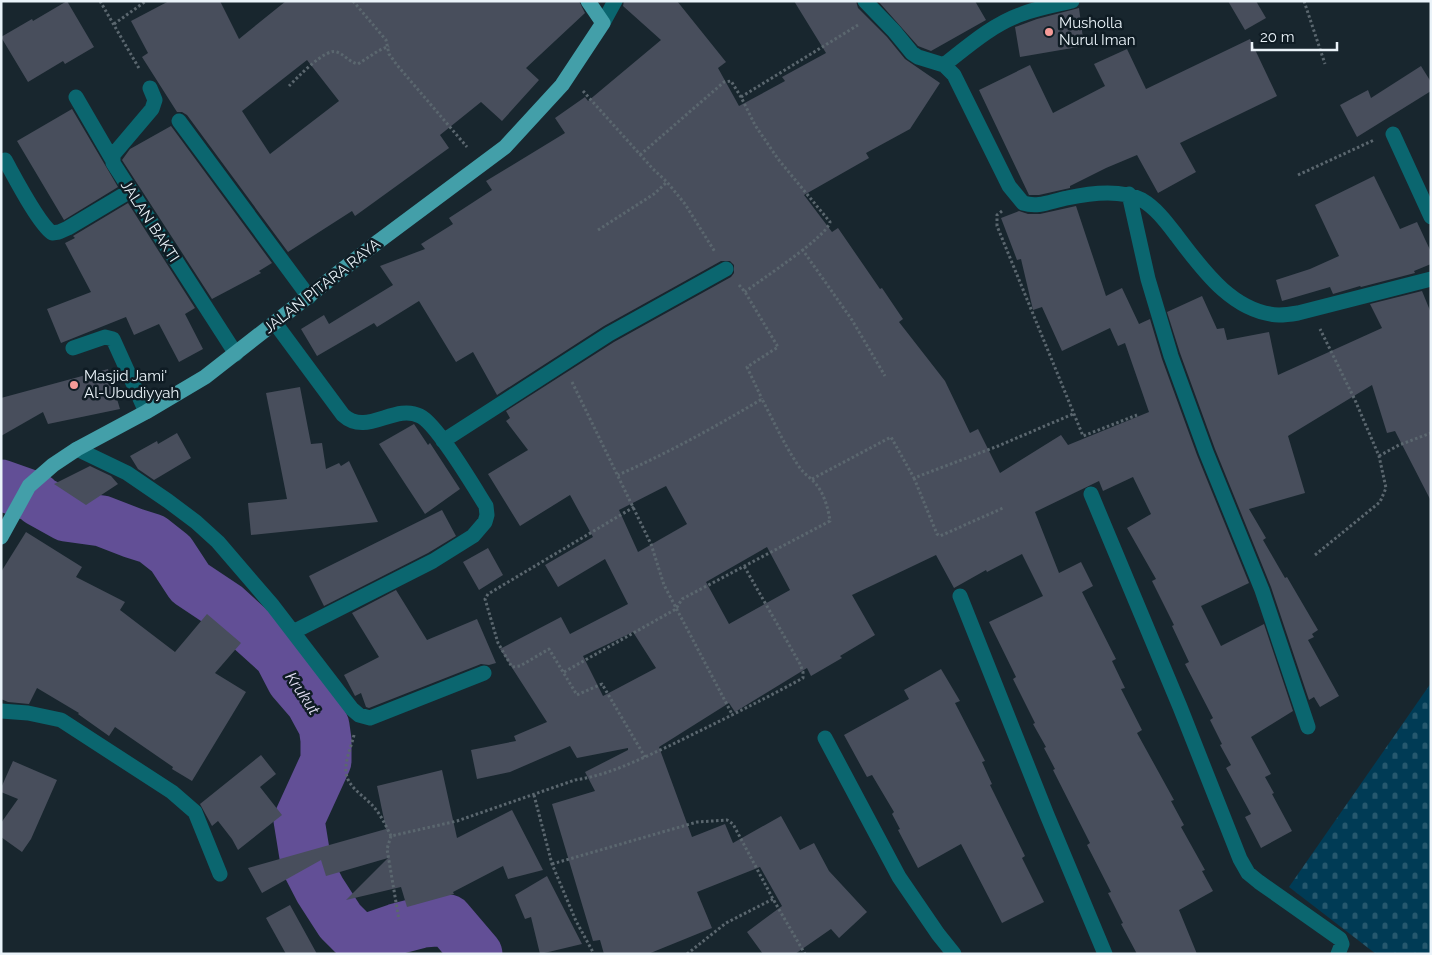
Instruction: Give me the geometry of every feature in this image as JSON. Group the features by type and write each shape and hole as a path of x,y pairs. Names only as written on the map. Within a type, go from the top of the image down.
{"main road":[{"path":"588,1 603,23"},
{"name":"JALAN PITARA RAYA","path":"1,537 29,486 53,465 77,449 146,412 205,377 379,241 505,147 562,85 603,23"}],"street":[{"path":"603,23 615,1"},
{"path":"865,1 912,53 918,57 944,65 954,75 1009,186 1023,204 1039,206 1068,197 1129,194 1145,202 1157,212 1214,281 1230,296 1244,306 1261,312 1279,315 1311,310 1431,278"},
{"path":"944,65 973,43 1010,20 1022,14 1072,1"},
{"path":"112,159 113,155 152,109 154,100 150,88"},
{"name":"JALAN BAKTI","path":"76,97 130,191 236,354"},
{"path":"179,121 309,297"},
{"path":"1393,134 1431,217"},
{"path":"6,160 44,225 52,233 68,228 130,191"},
{"path":"1129,194 1148,279 1171,356 1206,452 1262,590 1308,727"},
{"path":"443,440 609,334 726,269"},
{"path":"275,323 350,422 360,424 406,413 418,415 427,420 443,440 486,506 487,514 480,528 473,536 433,561 293,632"},
{"path":"74,348 105,337 113,339 146,412"},
{"path":"77,449 127,473 196,522 218,542 244,571 359,715 370,718 484,673"},
{"path":"1091,494 1180,707 1240,859 1248,873 1259,882 1340,939 1342,944 1338,954"},
{"path":"960,596 1047,815 1105,954"},
{"path":"1,711 28,713 61,720 172,792 195,812 220,874"},
{"path":"825,738 899,878 954,954"}],"path":[{"path":"100,1 150,88"},
{"path":"114,24 146,1"},
{"path":"353,1 386,40 390,54 397,65 482,165"},
{"path":"1304,1 1325,64"},
{"path":"742,96 877,14"},
{"path":"289,86 323,55 332,51 338,52 350,62 358,64 389,46"},
{"path":"564,672 676,609 682,599 830,522 828,506 812,479 806,476 796,462 747,367 778,347 745,292 726,269 685,204 568,75"},
{"path":"640,154 724,82 731,81 742,96 755,125 778,159 830,222 829,228 745,292"},
{"path":"1298,175 1366,143 1393,134"},
{"path":"598,230 654,194 667,182"},
{"path":"1017,196 997,215 997,226 1083,436 1137,415"},
{"path":"802,249 852,320 885,376"},
{"path":"1311,310 1355,400 1379,456 1386,488 1380,502 1315,555"},
{"path":"563,364 651,544 664,585 733,716"},
{"path":"618,475 715,428 762,399"},
{"path":"914,478 998,446 1073,414"},
{"path":"1379,456 1399,445 1431,433"},
{"path":"812,479 891,437 914,478 937,534 940,536 1003,508"},
{"path":"634,507 494,590 485,599 498,643 512,667 520,666 549,649 577,695 602,684 645,757"},
{"path":"391,836 457,821 575,780 616,770 733,716 803,678 804,672 800,664 744,566"},
{"path":"359,715 347,763 347,776 351,784 374,807 391,836 387,850 399,920"},
{"path":"534,795 552,864 576,922 594,954"},
{"path":"552,864 697,822 727,820 733,824 805,954"},
{"path":"687,954 726,923 773,899"}],"green space":[{"path":"1431,683 1431,954 1376,954 1289,887"}],"building":[{"path":"67,1 94,47 65,64 63,61 28,82 1,37"},
{"path":"169,1 220,1 239,39 286,1 579,1 585,13 526,68 539,80 502,121 481,102 440,135 449,148 355,216 352,211 288,252 187,115 177,112 142,57 148,53 131,21","holes":["307,60 339,101 270,154 242,111"]},
{"path":"624,1 677,1 726,62 718,68 739,106 785,81 782,77 826,53 794,1 856,1 858,8 887,37 905,59 940,83 910,129 866,153 869,158 804,195 832,232 838,228 880,289 882,288 903,319 899,322 945,381 970,433 978,429 1000,473 1061,435 1068,445 1149,412 1125,343 1118,346 1110,328 1062,351 1042,307 1033,310 1021,259 1017,260 1001,218 1019,211 1028,214 1040,214 1076,206 1106,296 1122,288 1139,324 1150,319 1162,359 1197,455 1249,583 1201,606 1221,646 1264,624 1293,711 1251,737 1271,774 1265,777 1274,793 1272,794 1292,831 1261,848 1245,817 1251,814 1226,768 1231,765 1220,745 1222,744 1210,720 1213,718 1185,664 1189,662 1172,626 1174,625 1152,581 1156,579 1127,528 1151,514 1133,477 1103,491 1099,481 1035,512 1059,573 1081,562 1093,586 1082,592 1116,659 1112,661 1125,688 1121,689 1142,730 1137,733 1174,800 1171,801 1184,825 1181,827 1205,870 1202,871 1213,891 1179,910 1197,954 1137,954 1121,924 1123,923 1108,893 1111,892 1087,845 1090,843 1053,770 1055,769 1044,748 1046,747 1033,724 1035,723 1013,679 1016,677 989,622 1043,596 1022,554 987,572 986,570 954,588 936,555 852,595 875,635 840,656 842,658 811,676 807,668 735,712 729,703 659,747 692,837 725,824 733,843 781,816 800,850 814,843 829,871 867,912 839,938 831,929 795,954 763,954 747,932 782,906 760,867 697,892 712,928 648,954 604,954 600,940 593,941 552,804 595,791 585,772 628,750 628,748 577,758 570,746 510,772 477,779 471,750 516,741 514,736 547,722 500,649 561,617 570,634 628,604 605,559 558,587 545,565 593,537 570,495 520,526 488,474 528,450 506,421 510,418 506,411 614,342 731,277 734,273 734,265 730,261 721,261 604,326 497,395 473,352 456,362 419,301 377,327 374,323 317,356 301,329 324,315 329,324 393,285 380,266 425,249 421,244 453,224 449,218 492,190 486,181 565,133 555,118 585,97 588,101 661,40 623,6","holes":["666,486 687,524 638,552 619,510","767,547 790,590 729,624 706,582","633,632 656,668 603,696 583,656"]},
{"path":"878,1 975,1 986,20 931,51 918,46"},
{"path":"1228,1 1256,1 1266,18 1245,30"},
{"name":"Musholla Nurul Iman","path":"1079,8 1084,46 1020,57 1015,27"},
{"path":"1250,39 1277,96 1180,143 1196,172 1158,193 1137,155 1106,168 1070,186 1070,188 1039,195 1029,195 979,90 1030,65 1053,113 1105,86 1094,64 1127,49 1146,89"},
{"path":"1421,66 1431,82 1431,91 1357,137 1340,105 1368,90 1371,98"},
{"path":"72,109 118,187 64,220 17,141"},
{"path":"171,126 272,263 259,271 261,273 212,299 122,160 130,149"},
{"path":"1374,176 1400,229 1417,222 1431,252 1431,264 1414,271 1415,273 1333,294 1330,287 1282,301 1276,280 1310,269 1339,256 1315,205"},
{"path":"128,203 195,308 185,314 203,349 179,362 159,324 134,335 126,317 61,343 47,309 91,292 65,243 75,238 73,236"},
{"path":"1422,291 1431,313 1431,501 1395,431 1387,433 1372,385 1288,436 1305,493 1249,509 1266,538 1263,540 1318,630 1312,634 1314,637 1308,640 1339,696 1320,707 1314,697 1309,700 1271,587 1215,449 1167,312 1202,296 1217,329 1224,328 1227,340 1269,332 1278,375 1382,328 1370,304"},
{"name":"Masjid Jami' Al-Ubudiyyah","path":"108,369 120,409 48,424 43,412 1,436 1,398"},
{"path":"300,387 311,444 322,443 326,469 339,463 341,466 349,461 378,522 251,535 248,503 287,499 266,393"},
{"path":"414,424 428,445 430,443 460,489 425,514 379,444"},
{"path":"177,433 191,458 154,480 138,469 130,456 157,441 158,444"},
{"path":"90,466 111,476 118,484 86,505 54,484"},
{"path":"442,510 456,536 428,553 324,606 309,576"},
{"path":"26,532 82,567 76,577 125,602 120,610 175,652 207,614 241,643 215,673 246,692 192,781 172,769 173,767 115,727 109,736 79,713 37,688 29,704 8,702 1,699 1,572"},
{"path":"488,548 503,575 479,590 463,562"},
{"path":"396,590 427,640 477,619 496,663 489,665 481,664 369,708 366,707 361,693 355,696 344,675 379,657 352,613"},
{"path":"941,669 960,701 955,703 985,761 982,762 992,784 990,785 1025,856 1022,858 1044,902 1002,923 961,844 918,868 898,830 900,829 892,814 894,812 872,775 867,777 844,735 909,699 904,690"},
{"path":"261,755 276,774 260,787 282,815 238,850 218,821 212,826 200,804"},
{"path":"13,761 57,780 31,839 22,852 1,837 1,823 18,799 1,792"},
{"path":"442,770 457,838 512,810 543,870 508,879 503,866 453,892 454,894 407,907 401,887 346,900 388,858 326,876 321,860 262,893 248,868 386,829 377,786"},
{"path":"547,876 582,944 540,954 531,917 525,919 515,895"},
{"path":"290,905 317,954 286,954 266,918"}],"waterway":[{"name":"Krukut","path":"1,485 35,497 66,516 102,521 152,539 171,554 190,583 226,607 279,655 292,680 311,702 324,726 326,761 299,820 306,863 320,890 340,921 353,934 367,939 423,922 448,920 477,954"}],"place":[{"name":"Musholla Nurul Iman","path":"1049,32"},
{"name":"Masjid Jami' Al-Ubudiyyah","path":"74,385"}]}
